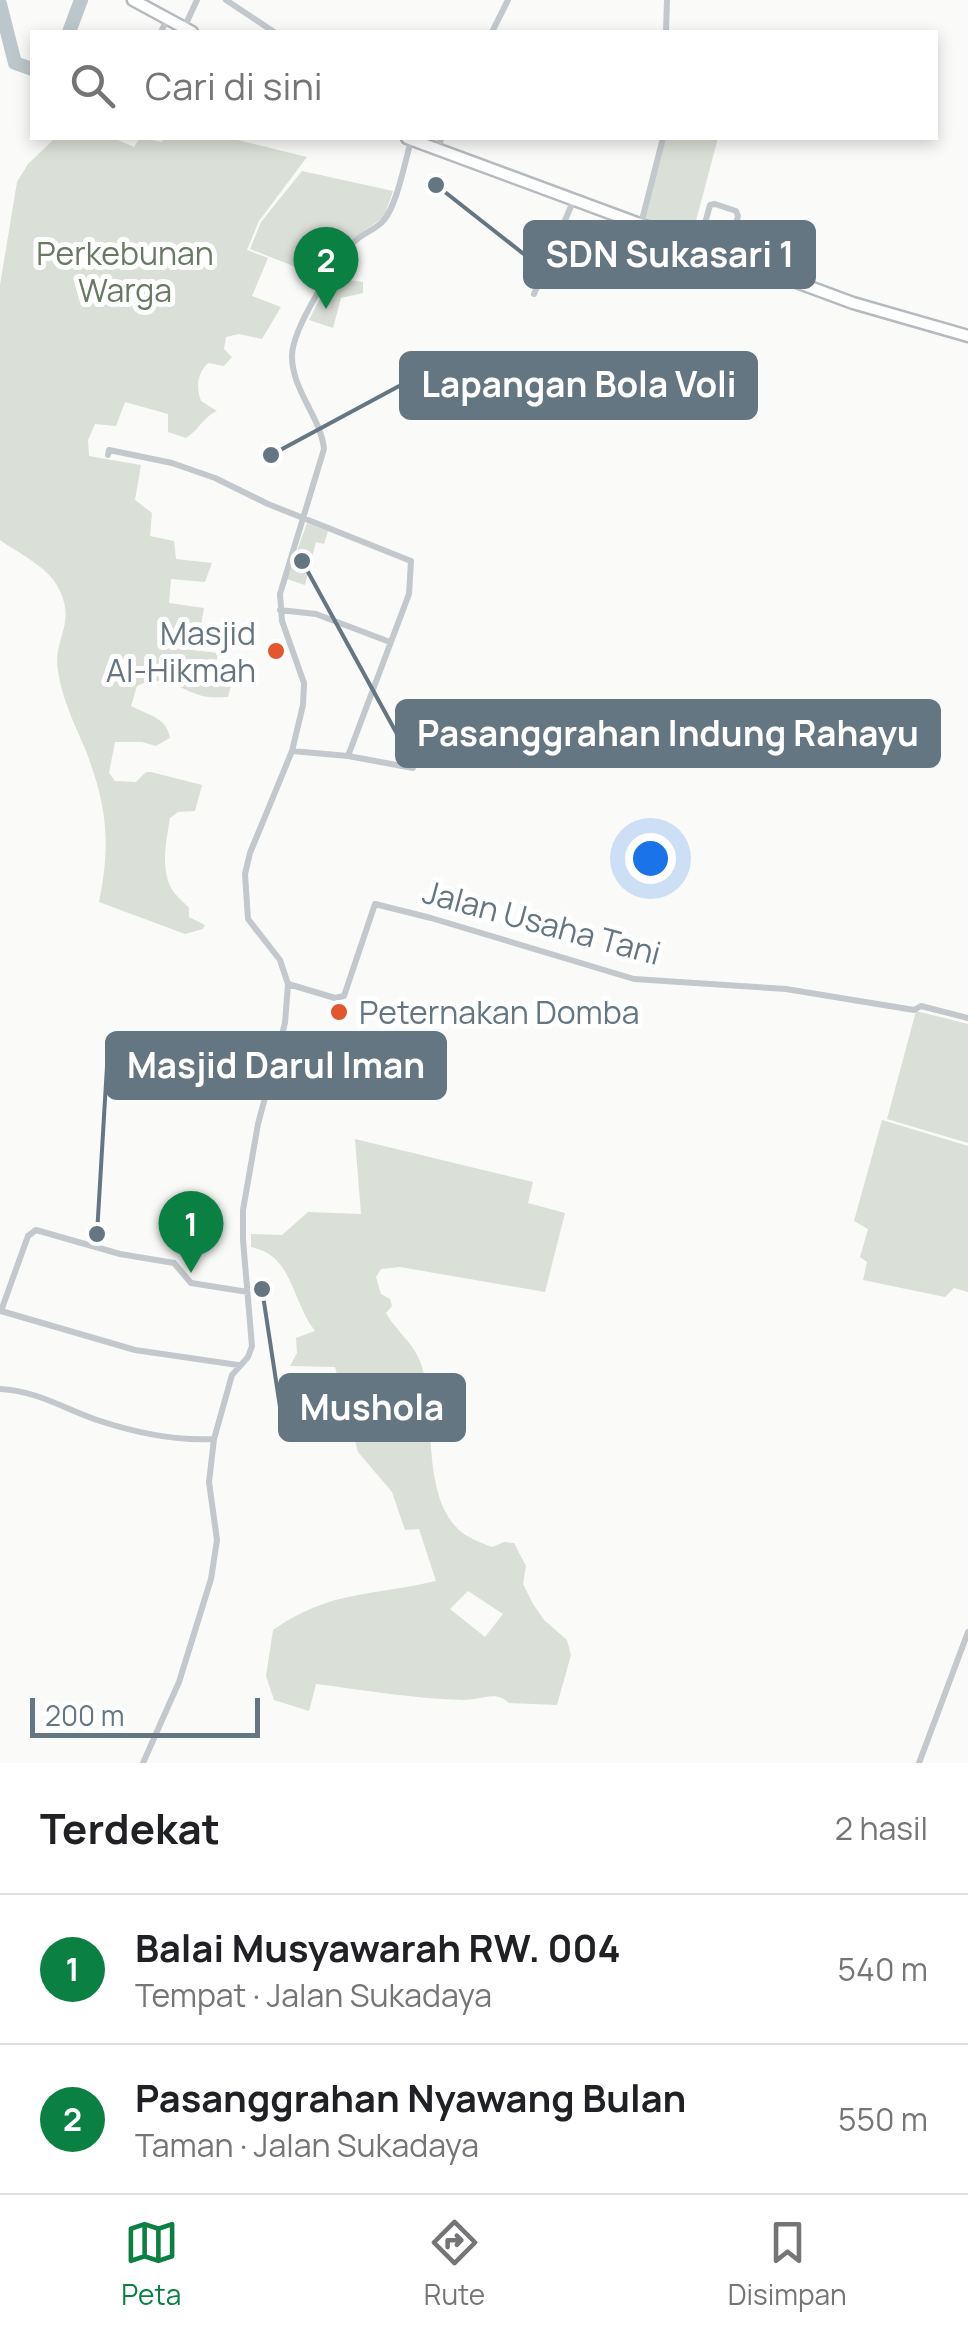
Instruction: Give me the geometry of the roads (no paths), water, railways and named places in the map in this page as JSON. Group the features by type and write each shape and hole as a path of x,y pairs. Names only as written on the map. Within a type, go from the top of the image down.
{"main road":[{"path":"133,0 188,30"},
{"path":"439,143 727,256 886,314 968,336"}],"street":[{"path":"188,30 198,0"},
{"path":"226,0 271,30"},
{"path":"493,30 508,0"},
{"path":"666,0 666,30"},
{"path":"162,30 167,18"},
{"path":"143,1763 179,1682 211,1580 217,1540 210,1482 214,1439 232,1375 252,1346 243,1194 285,1024 288,984 280,960 248,919 244,884 250,853 292,751 304,688 280,610 284,576 305,520 324,443 294,375 294,341 337,263 355,240 387,216 408,140"},
{"path":"642,224 663,140"},
{"path":"534,294 574,199"},
{"path":"700,245 710,206 727,208 738,214 727,256"},
{"path":"108,455 109,450 185,467 238,487 305,520 412,561 409,594 348,756"},
{"path":"280,610 316,614 390,642"},
{"path":"292,751 377,759 413,768"},
{"name":"Jalan Usaha Tani","path":"288,984 335,998 344,996 376,905 447,922 634,979 786,989 914,1010 921,1006 968,1018"},
{"path":"238,1365 135,1350 1,1312 28,1236 36,1230 120,1254 174,1264 191,1283 248,1292"},
{"path":"0,1389 41,1395 100,1421 181,1439 214,1439"},
{"path":"919,1763 968,1632"}],"waterway":[{"path":"70,30 81,0"},
{"path":"0,4 15,63 30,68"}],"place":[{"name":"SDN Sukasari 1","path":"436,185"},
{"name":"Pasanggrahan Nyawang Bulan","path":"326,309"},
{"name":"Lapangan Bola Voli","path":"271,455"},
{"name":"Pasanggrahan Indung Rahayu","path":"302,561"},
{"name":"Masjid Al-Hikmah","path":"276,651"},
{"name":"Peternakan Domba","path":"339,1012"},
{"name":"Masjid Darul Iman","path":"97,1234"},
{"name":"Balai Musyawarah RW. 004","path":"191,1273"},
{"name":"Mushola","path":"262,1289"}],"park label":[{"name":"Perkebunan Warga","path":"125,272"}]}
